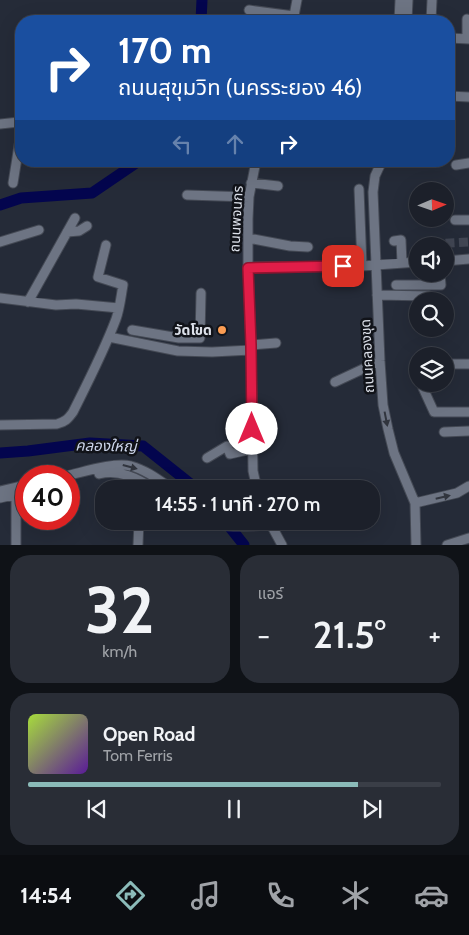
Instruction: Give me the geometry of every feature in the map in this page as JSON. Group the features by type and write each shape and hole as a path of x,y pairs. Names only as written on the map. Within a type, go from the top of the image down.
{"street":[{"path":"294,15 297,0"},
{"path":"399,15 400,0"},
{"path":"407,15 408,0"},
{"path":"431,15 432,0"},
{"path":"248,10 273,15"},
{"path":"455,38 468,39 468,19"},
{"path":"455,96 469,97"},
{"path":"0,124 15,122"},
{"path":"456,165 469,163"},
{"path":"13,183 16,167"},
{"name":"ถนนพจนกร","path":"254,480 252,471 248,238 249,198 255,167"},
{"name":"ถนนคลองขุด","path":"380,167 373,192 383,405 394,453 415,503 416,545"},
{"path":"251,183 278,186"},
{"path":"359,190 362,266"},
{"path":"187,194 249,198"},
{"path":"28,302 75,218"},
{"path":"455,220 469,220"},
{"path":"67,232 79,231 87,226"},
{"path":"0,242 39,230"},
{"path":"361,231 375,230"},
{"path":"248,238 290,246 308,247"},
{"path":"394,241 402,240 402,263"},
{"path":"0,425 57,424 68,419 73,412 109,337 119,308 123,285 98,278 106,244"},
{"path":"454,260 469,259"},
{"path":"248,268 362,266 409,263"},
{"path":"396,284 441,284 441,282"},
{"path":"132,330 179,338 200,338 201,293"},
{"path":"378,295 409,296"},
{"path":"0,298 61,306 80,304 119,308"},
{"path":"109,337 178,351 212,352 276,343"},
{"path":"178,351 179,338"},
{"path":"335,382 380,361"},
{"path":"454,364 469,364"},
{"path":"425,392 434,412 469,412"},
{"path":"444,432 469,430"},
{"path":"207,458 227,446 230,454 252,448"},
{"path":"80,473 112,466 126,466 147,473 158,480"},
{"path":"80,478 107,472 126,475 134,480"},
{"path":"415,503 457,493 469,486"},
{"path":"2,494 15,489"},
{"path":"2,494 15,494"},
{"path":"16,530 16,545"},
{"path":"138,545 139,530"},
{"path":"274,530 282,545"},
{"path":"448,545 469,538"}],"waterway":[{"name":"คลองใหญ่","path":"201,15 202,0"},
{"name":"คลองใหญ่","path":"0,205 21,198 92,193 130,167"},
{"name":"คลองใหญ่","path":"0,453 90,443 143,446 186,480"},
{"name":"คลองใหญ่","path":"232,530 244,545"}],"tunnel":[{"path":"454,243 469,242"}],"place":[{"name":"วัดโขด","path":"222,330"}],"route":[{"path":"252,429 248,268 343,266"}]}
